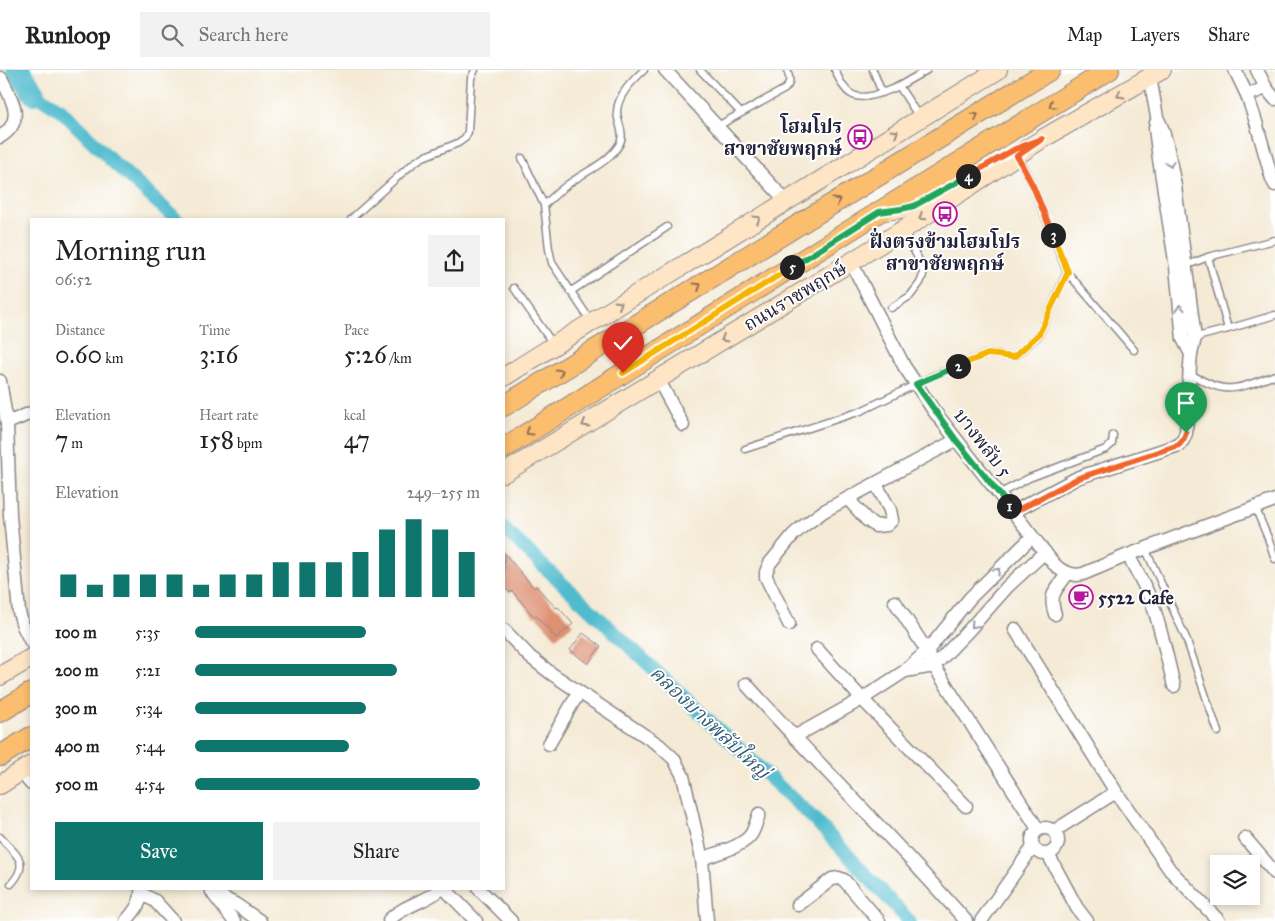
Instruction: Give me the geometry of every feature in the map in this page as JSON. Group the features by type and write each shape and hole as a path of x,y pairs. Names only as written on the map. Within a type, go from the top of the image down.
{"main road":[{"path":"505,405 1050,70"},
{"name":"ถนนราชพฤกษ์","path":"505,447 1109,70"},
{"path":"505,376 591,321 920,118 988,73"},
{"name":"ถนนราชพฤกษ์","path":"505,472 851,262 1042,139 1156,74"},
{"path":"879,212 914,206 1003,155 1042,139"},
{"path":"0,676 30,659"},
{"path":"3,709 30,694"},
{"path":"0,756 30,738"},
{"path":"0,784 28,774"}],"street":[{"path":"665,70 786,201"},
{"path":"1235,70 1247,95 1275,185"},
{"path":"1257,70 1266,88 1275,99"},
{"path":"1014,512 1079,478 1179,445 1186,433 1191,354 1174,220 1155,128 1157,117 1156,74"},
{"path":"0,78 12,98 15,115 13,126 6,134 0,137"},
{"path":"1247,95 1266,88"},
{"name":"บางพลับ 5","path":"851,262 904,366 916,384 956,440 1032,537 1054,564 1068,573"},
{"path":"658,379 683,425"},
{"path":"0,381 7,423 10,516 19,612 30,640"},
{"path":"7,423 30,413"},
{"path":"789,624 766,577 766,572 770,563 793,535 824,511 956,440"},
{"path":"848,499 871,523 876,526 887,525 892,520 890,510 876,484"},
{"path":"1055,614 1052,604 1053,595 1068,573 1083,574 1146,548 1275,500"},
{"path":"794,737 862,700 905,672 927,651 970,598 1032,537"},
{"path":"905,672 934,666 1008,586 1045,552"},
{"path":"1128,555 1141,578 1161,631 1174,686"},
{"path":"983,587 998,598"},
{"path":"895,602 1038,829"},
{"path":"1015,629 1116,792 1170,870 1219,921"},
{"path":"505,631 530,657 552,674 659,745 674,759 683,776 702,859 707,921"},
{"path":"817,649 862,700 966,806"},
{"path":"746,684 794,737 879,824 966,921"},
{"path":"549,744 579,692"},
{"path":"1054,831 1116,792"},
{"path":"702,859 744,842 751,834 759,814"},
{"path":"1046,827 1054,831 1058,838 1057,846 1052,852 1048,854 1040,853 1033,847 1032,835 1038,829 1046,827"},
{"path":"1245,838 1275,873"},
{"path":"981,921 1033,847"},
{"path":"1048,854 1077,908 1087,921"},
{"path":"798,905 832,879 839,878 844,880 880,921"},
{"path":"389,920 396,913 424,900 439,890"},
{"path":"446,890 476,921"},
{"path":"480,890 511,921"},
{"path":"126,921 140,900 142,891 155,901 172,921"},
{"path":"211,891 234,921"},
{"path":"211,891 260,921"}],"lane":[{"path":"352,218 415,162 465,138 468,132 471,78 475,70"},
{"path":"544,205 568,184 609,157 620,144 622,135 617,112 620,101 626,89 644,70"},
{"path":"700,70 741,113"},
{"path":"716,127 788,86 790,77 787,70"},
{"path":"835,70 844,88 852,95 860,97 882,93 899,86 916,73 927,70"},
{"path":"873,70 882,93"},
{"path":"899,86 920,118"},
{"path":"1017,156 1033,186 1068,272 1134,350"},
{"path":"522,158 544,205 552,264 591,321"},
{"path":"570,292 667,227"},
{"path":"891,308 910,296 920,283 923,275 922,266 903,229"},
{"path":"1181,266 1275,240"},
{"path":"1208,258 1228,329"},
{"path":"745,449 861,411 916,384 988,354 1014,357 1039,334 1068,272"},
{"path":"514,288 554,345"},
{"path":"1189,339 1275,315"},
{"path":"1190,374 1224,388 1239,386 1275,375"},
{"path":"999,494 1029,478 1106,449 1112,444 1113,435"},
{"path":"1255,507 1275,559"},
{"path":"1146,548 1186,638 1218,732"},
{"path":"0,837 22,863 18,876 12,884"}],"building":[{"path":"505,554 534,588 536,586 573,624 556,638 536,616 534,617 512,591 510,593 505,588"},
{"path":"583,633 601,646 588,664 570,650"}],"waterway":[{"name":"คลองบางพลับใหญ่","path":"18,70 34,93"},
{"name":"คลองบางพลับใหญ่","path":"34,93 61,110 114,163 175,218"},
{"name":"คลองบางพลับใหญ่","path":"505,530 815,820 909,921"}],"place":[{"name":"โฮมโปร สาขาชัยพฤกษ์","path":"860,137"},
{"name":"ฝั่งตรงข้ามโฮมโปร สาขาชัยพฤกษ์","path":"945,214"},
{"name":"5522 Cafe","path":"1081,597"}],"route":[{"path":"623,373 879,212 914,206 1003,155 1042,139 1017,156 1033,186 1068,272 1039,334 1014,357 988,354 916,384 956,440 1014,512 1079,478 1179,445 1186,433"}]}
